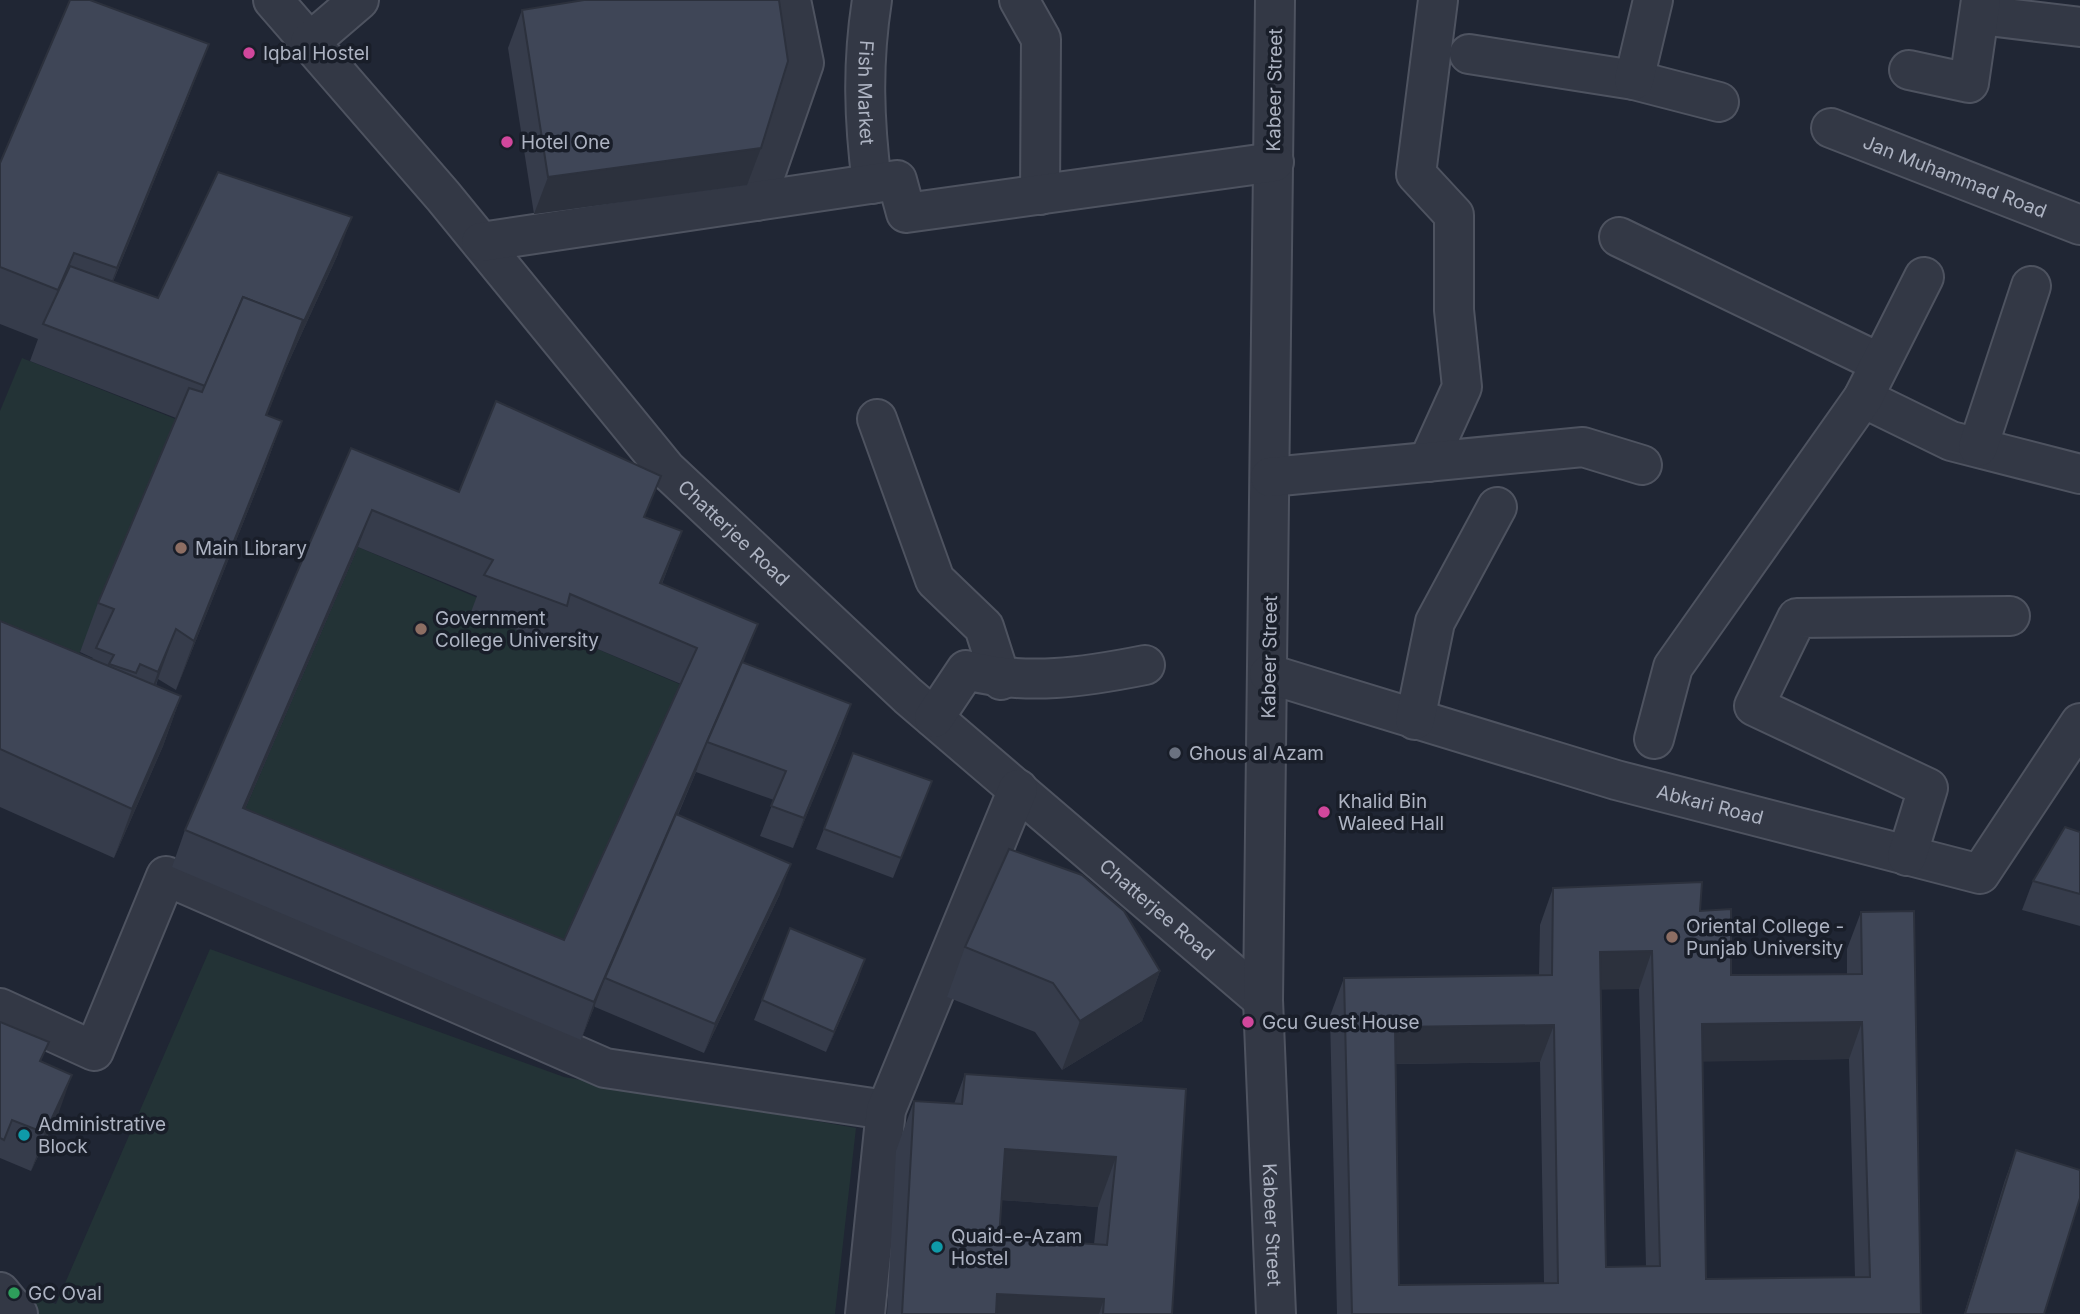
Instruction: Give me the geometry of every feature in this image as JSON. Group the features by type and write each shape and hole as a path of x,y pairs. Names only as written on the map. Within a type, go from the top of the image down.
{"street":[{"name":"Chatterjee Road","path":"273,0 481,243 666,469 934,718 1263,1000"},
{"path":"310,42 359,0"},
{"path":"756,201 804,63 791,0"},
{"name":"Fish Market","path":"872,0 867,35 863,115 872,184"},
{"path":"1019,0 1041,39 1040,195"},
{"name":"Kabeer Street","path":"1275,0 1263,1000 1276,1314"},
{"path":"1429,462 1462,387 1454,310 1454,215 1416,174 1438,0"},
{"path":"1634,80 1653,0"},
{"path":"1909,70 1969,83 1980,8 2080,27"},
{"path":"1469,54 1634,80 1719,102"},
{"name":"Jan Muhammad Road","path":"1831,128 2080,225"},
{"path":"481,243 897,180 906,213 1274,162"},
{"path":"1619,237 1880,363"},
{"path":"1654,739 1673,667 1863,398 1924,277"},
{"path":"1978,447 2031,286"},
{"path":"1863,398 1951,441 2080,474"},
{"path":"877,419 935,580 984,627 1001,680"},
{"path":"1270,477 1583,447 1642,465"},
{"path":"1415,720 1435,622 1497,507"},
{"path":"1907,856 1928,788 1754,706 1797,618 2010,616"},
{"path":"934,718 966,670 1001,680 1084,677 1144,665"},
{"name":"Abkari Road","path":"1269,674 1616,780 1980,874 2080,723"},
{"path":"865,1314 886,1110 1018,789"},
{"path":"0,1008 94,1051 166,876 605,1068 886,1110"},
{"path":"0,1292 18,1314"}],"shaded area":[{"path":"22,358 178,420 80,652 61,704 0,678 0,411"},
{"path":"358,547 684,686 550,977 229,846"},
{"path":"210,949 564,1077 856,1128 835,1314 0,1314 0,1282 56,1304"}],"building":[{"path":"70,0 90,0 209,44 117,268 74,253 58,290 0,267 0,163"},
{"path":"584,0 779,0 788,61 761,148 548,177 522,10"},
{"path":"218,172 352,217 299,332 303,320 243,297 205,386 43,324 70,266 158,298"},
{"path":"243,297 303,320 266,415 282,421 194,641 176,629 158,672 140,664 136,673 109,664 114,655 96,648 114,609 98,603 189,388 202,392"},
{"path":"496,401 661,476 644,517 682,531 660,583 758,624 594,1002 185,830 351,448 459,492","holes":["372,510 493,560 484,575 567,606 570,594 697,648 564,940 243,808"]},
{"path":"0,621 181,696 132,809 0,749"},
{"path":"742,662 851,704 804,818 771,806 786,771 707,742"},
{"path":"853,753 932,781 901,858 824,829"},
{"path":"676,814 791,864 715,1024 605,978"},
{"path":"2065,827 2080,832 2080,894 2033,881"},
{"path":"1009,849 1082,875 1124,911 1160,971 1080,1021 1053,983 965,947"},
{"path":"1702,882 1700,911 1731,909 1731,975 1862,974 1861,912 1914,911 1921,1314 1352,1314 1344,978 1552,975 1553,888","holes":["1652,951 1660,1266 1606,1267 1600,952","1862,1022 1870,1277 1706,1279 1702,1024","1554,1025 1558,1283 1399,1285 1395,1027"]},
{"path":"790,928 865,959 834,1032 762,1000"},
{"path":"0,1022 49,1042 40,1061 72,1075 45,1133 12,1120 4,1140 0,1138"},
{"path":"965,1074 1186,1089 1172,1314 1103,1314 1104,1299 997,1294 996,1314 902,1314 914,1101 962,1104","holes":["1005,1149 1116,1157 1107,1245 999,1238"]},
{"path":"2016,1150 2080,1170 2080,1198 2044,1314 1965,1314"}],"place":[{"name":"Iqbal Hostel","path":"249,53"},
{"name":"Hotel One","path":"507,142"},
{"name":"Main Library","path":"181,548"},
{"name":"Government College University","path":"421,629"},
{"name":"Ghous al Azam","path":"1175,753"},
{"name":"Khalid Bin Waleed Hall","path":"1324,812"},
{"name":"Oriental College - Punjab University","path":"1672,937"},
{"name":"Gcu Guest House","path":"1248,1022"},
{"name":"Administrative Block","path":"24,1135"},
{"name":"Quaid-e-Azam Hostel","path":"937,1247"},
{"name":"GC Oval","path":"14,1293"}]}
